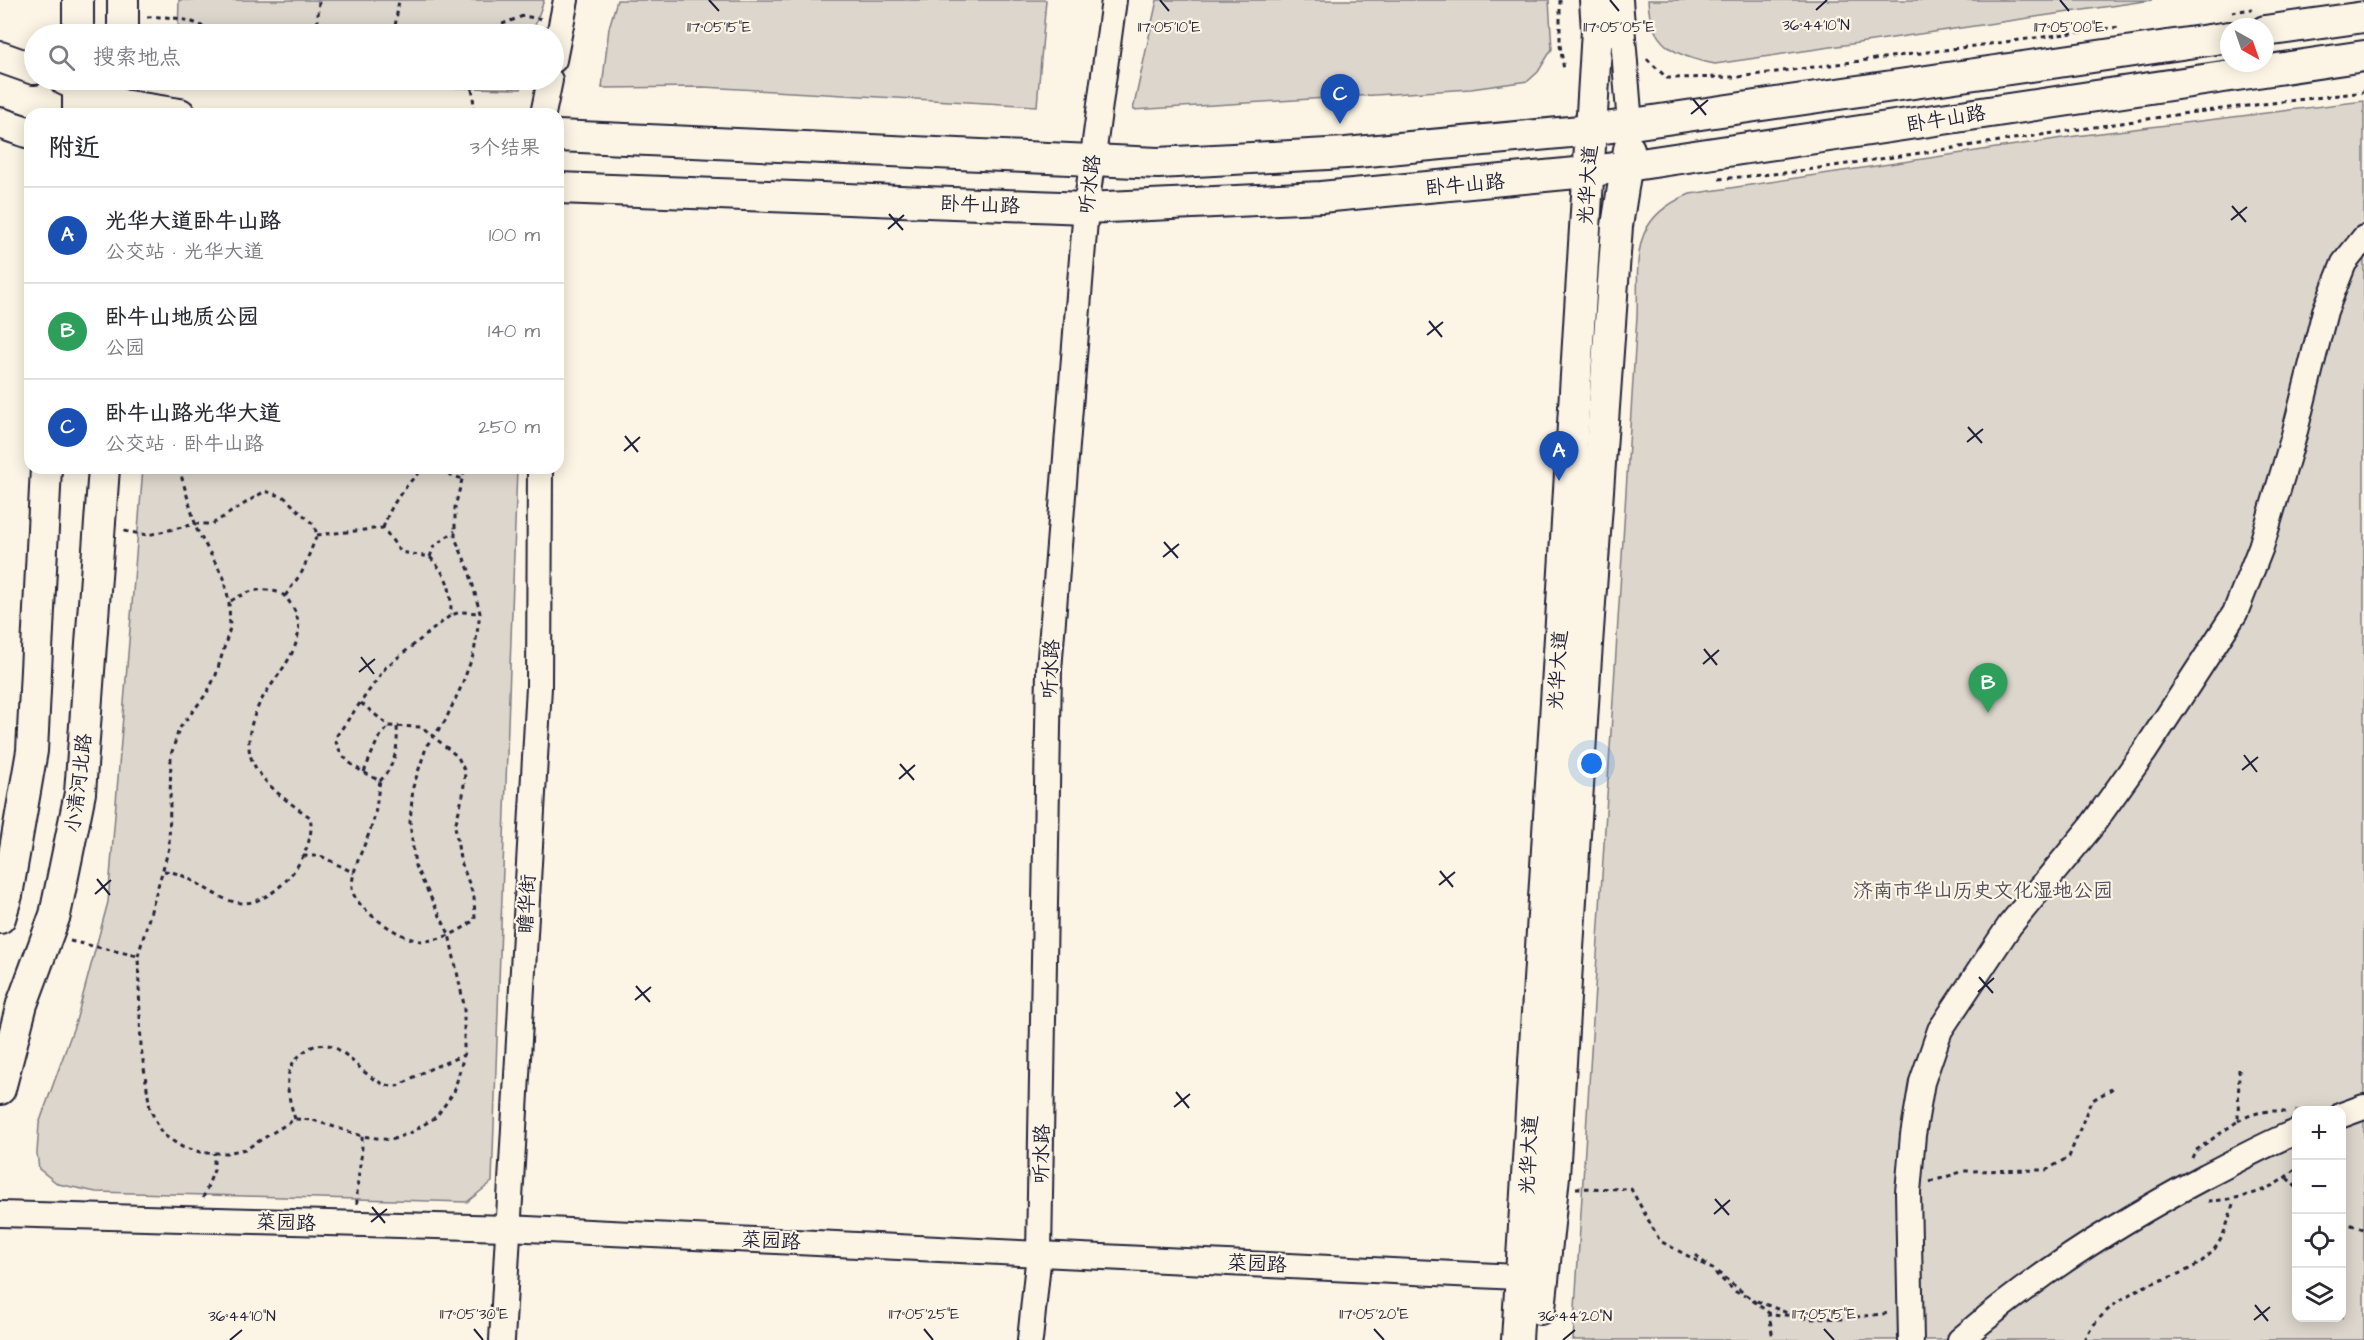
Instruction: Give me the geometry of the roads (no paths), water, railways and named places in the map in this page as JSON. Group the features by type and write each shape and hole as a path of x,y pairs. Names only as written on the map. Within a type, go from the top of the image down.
{"main road":[{"path":"78,0 78,24"},
{"name":"光华大道","path":"1538,1340 1532,1278 1587,172 1597,30 1595,0"},
{"path":"2274,20 2364,17"},
{"name":"卧牛山路","path":"564,136 1091,162 1158,163 1334,154 1630,125 2220,26"},
{"name":"卧牛山路","path":"564,188 1086,208 1321,197 1587,172 2364,56"},
{"path":"0,57 24,65"},
{"path":"74,90 77,108"},
{"path":"96,90 122,100 155,108"},
{"path":"0,123 24,131"},
{"name":"光华大道","path":"1517,1340 1554,1176 1585,672 1617,226 1628,166 1630,125"},
{"path":"0,918 7,895 32,751 46,474"},
{"name":"小清河北路","path":"0,1089 22,1004 55,915 80,794 104,474"}],"street":[{"name":"听水路","path":"1030,1340 1039,1252 1049,670 1086,208 1114,0"},
{"path":"1620,0 1630,125"},
{"path":"544,108 548,90"},
{"path":"1911,1340 1902,1310 1913,1135 1922,1082 1941,1030 2010,926 2090,828 2145,751 2235,613 2261,547 2293,439 2325,311 2344,263 2364,238"},
{"name":"瞻华街","path":"502,1340 539,687 540,474"},
{"path":"2346,1114 2364,1107"},
{"path":"1960,1340 2001,1304 2106,1232 2190,1185 2292,1134"},
{"name":"菜园路","path":"0,1214 507,1228 1039,1252 1532,1278"}],"place":[{"name":"卧牛山路光华大道","path":"1340,124"},
{"name":"光华大道卧牛山路","path":"1559,481"},
{"name":"卧牛山地质公园","path":"1988,713"}],"park label":[{"name":"济南市华山历史文化湿地公园","path":"1983,890"}]}
